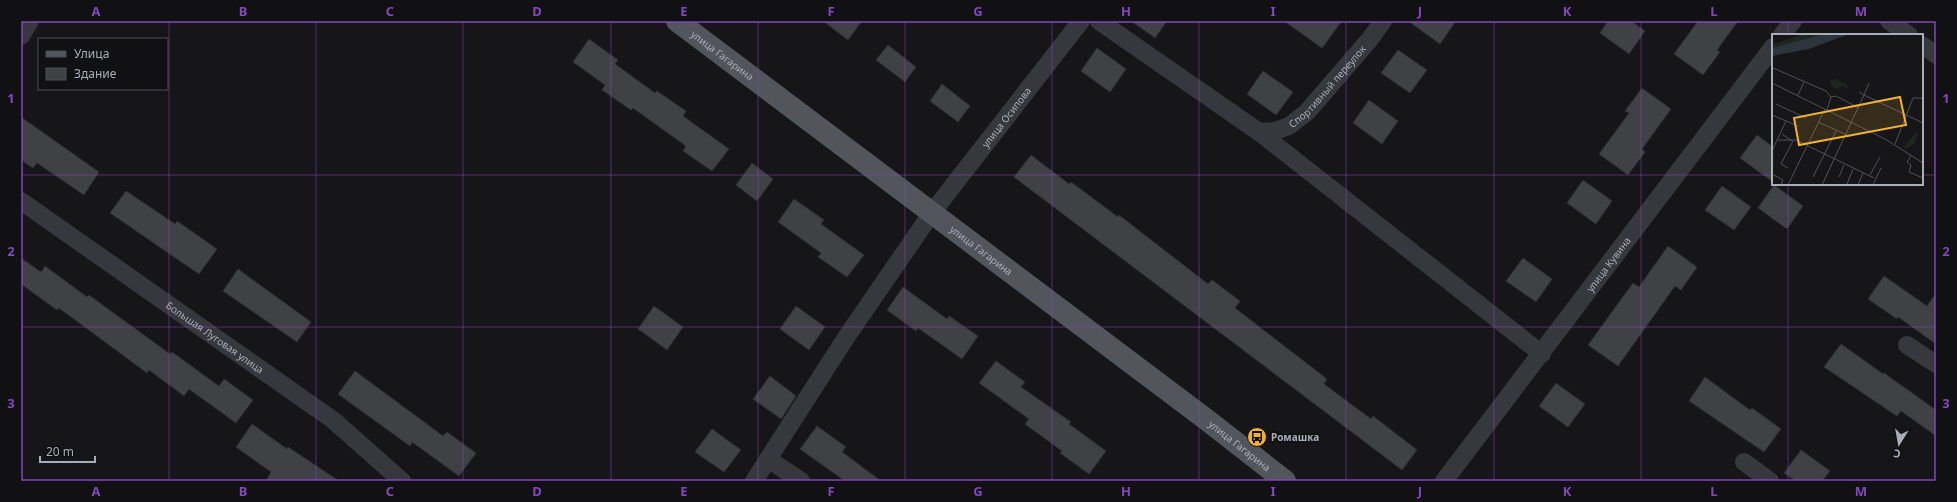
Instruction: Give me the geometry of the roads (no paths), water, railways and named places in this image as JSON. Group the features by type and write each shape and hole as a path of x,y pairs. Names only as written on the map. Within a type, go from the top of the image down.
{"main road":[{"name":"улица Гагарина","path":"677,21 931,214 1212,424 1285,481"}],"street":[{"path":"21,36 30,21"},
{"name":"улица Осипова","path":"754,481 845,339 931,214 1081,21"},
{"path":"1099,21 1259,132 1542,354"},
{"name":"Спортивный переулок","path":"1259,132 1275,132 1289,126 1307,112 1370,39 1383,21"},
{"path":"1783,34 1792,21"},
{"path":"1889,21 1908,34"},
{"path":"1923,46 1936,55"},
{"name":"улица Кувина","path":"1444,481 1542,354 1772,48"},
{"name":"Большая Луговая улица","path":"21,201 333,420 402,481"},
{"path":"1907,345 1936,364"},
{"path":"768,459 801,481"},
{"path":"1744,462 1770,481"}],"place":[{"name":"Ромашка","path":"1257,437"}]}
